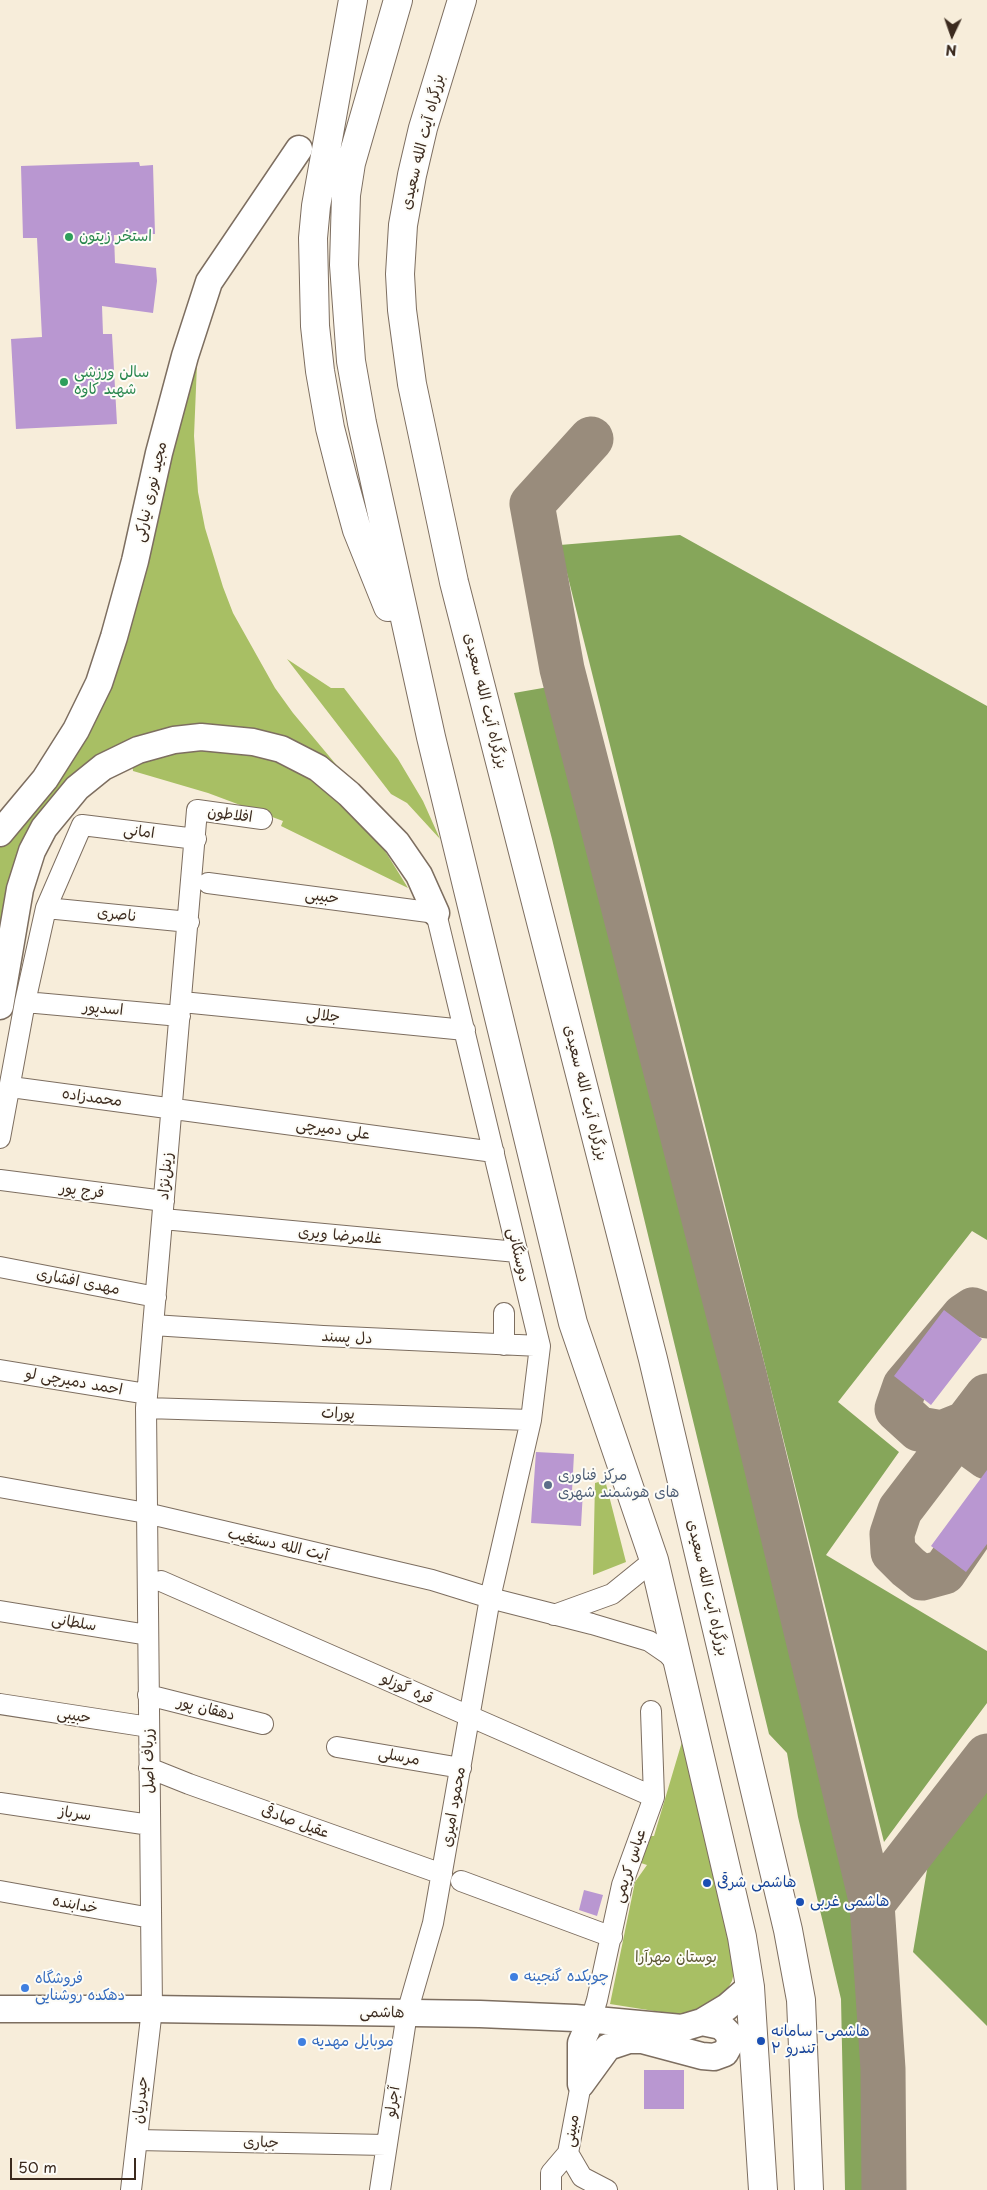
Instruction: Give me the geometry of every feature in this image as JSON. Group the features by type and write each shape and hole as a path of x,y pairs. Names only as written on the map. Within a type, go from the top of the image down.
{"highway":[{"path":"354,0 322,164 313,238 315,326 320,371 330,428 357,530 420,689"},
{"path":"398,0 351,163 346,196 344,233 345,300 351,361 362,423 420,689 573,1323 654,1560 742,1937 750,1986 764,2190"},
{"name":"بزرگراه آیت الله سعیدی","path":"462,0 435,89 412,175 403,226 400,283 412,384 454,582 653,1359 788,1930 801,2000 809,2190"},
{"path":"435,89 474,0"}],"main road":[{"name":"مجید نوری نیارکی","path":"0,832 45,779 76,730 99,683 114,637 132,570 159,453 185,356 210,282 300,149"},
{"path":"12,1004 20,889 32,851 44,828 77,788 103,767 138,750 174,740 201,738 253,742 281,749 318,768 349,794 396,843 419,874 436,913"},
{"name":"هاشمی","path":"0,2009 152,2009 491,2014 682,2028 702,2022 727,2007 750,1986"},
{"path":"581,2084 581,2043 591,2020"},
{"path":"581,2084 608,2047 629,2040 642,2040 702,2056 714,2057 725,2054 730,2044 729,2034 721,2026 702,2022"}],"street":[{"name":"افلاطون","path":"196,839 197,810 262,819"},
{"name":"امانی","path":"46,908 82,825 196,839"},
{"name":"زینل‌نژاد","path":"146,1514 147,1401 196,839"},
{"name":"حبیبی","path":"208,883 436,913"},
{"path":"0,1138 11,1087 12,1004 46,908"},
{"name":"ناصری","path":"46,908 188,922"},
{"name":"دوسنگانی","path":"436,913 540,1346 531,1420 490,1598"},
{"name":"اسدپور","path":"12,1004 181,1009"},
{"name":"جلالی","path":"181,1009 465,1030"},
{"name":"محمدزاده","path":"11,1087 172,1108"},
{"name":"علی دمیرچی","path":"172,1108 494,1152"},
{"name":"فرج پور","path":"0,1180 164,1210"},
{"name":"غلامرضا ویری","path":"164,1210 517,1252"},
{"name":"مهدی افشاری","path":"0,1267 156,1296"},
{"path":"504,1313 504,1345"},
{"name":"دل پسند","path":"154,1325 323,1336 540,1346"},
{"name":"احمد دمیرچی لو","path":"0,1370 147,1401"},
{"name":"پورات","path":"147,1401 531,1420"},
{"name":"آیت الله دستغیب","path":"0,1487 146,1514 432,1580 490,1598 592,1624 649,1641 668,1654 680,1668"},
{"name":"زرباف اصل","path":"146,1514 152,2009"},
{"path":"553,1615 612,1594 654,1560"},
{"name":"قره گوزلو","path":"161,1581 654,1798"},
{"name":"محمود امیری","path":"407,2013 433,1923 490,1598"},
{"name":"سلطانی","path":"0,1611 148,1635"},
{"name":"دهقان پور","path":"148,1695 263,1724"},
{"name":"حبیبی","path":"0,1704 149,1727"},
{"name":"عباس کریمی","path":"591,2020 612,1937 622,1884 654,1798 651,1711"},
{"name":"مرسلی","path":"337,1746 461,1768"},
{"name":"عقیل صادقی","path":"149,1768 188,1784 442,1874"},
{"name":"سرباز","path":"0,1803 150,1825"},
{"path":"461,1882 612,1937"},
{"name":"خدابنده","path":"0,1891 151,1918"},
{"name":"حیدریان","path":"131,2190 152,2009"},
{"name":"آجرلو","path":"380,2190 407,2013"},
{"name":"مبینی","path":"581,2084 568,2154 582,2177 607,2190"},
{"name":"جباری","path":"137,2140 386,2145"},
{"path":"550,2190 552,2173 568,2154"}],"green space":[{"path":"198,340 194,436 198,492 205,528 223,587 233,613 275,688 293,713 349,780 255,730 198,726 77,775 0,959 0,845 59,775"},
{"path":"680,535 987,706 987,1240 972,1231 838,1402 899,1452 826,1555 987,1651 987,1703 884,1842 560,545"},
{"path":"287,659 331,688 344,688 398,759 423,801 440,839 407,803 391,794"},
{"path":"560,685 646,1032 737,1425 847,1864 866,1975 877,2190 845,2190 841,1999 798,1817 787,1753 769,1734 552,839 514,693"},
{"path":"205,744 258,750 318,778 377,838 408,888 281,826 283,821 208,793 133,771 132,761"},
{"path":"605,1480 626,1562 593,1575 595,1483"},
{"name":"بوستان مهرآرا","path":"684,1735 735,1968 732,1981 725,1993 686,2016 610,2004 635,1882 647,1865 641,1863 649,1836 654,1836"},
{"path":"987,1786 987,2026 913,1952 928,1864"}],"building":[{"path":"139,162 140,166 153,165 155,234 114,235 115,263 156,268 157,281 153,313 102,306 103,334 112,334 117,424 16,429 11,339 42,337 37,238 23,238 21,166"},
{"path":"944,1310 982,1339 931,1405 894,1376"},
{"name":"مرکز فناوری های هوشمند شهری","path":"536,1452 574,1454 572,1491 583,1491 581,1526 531,1523"},
{"path":"987,1470 987,1544 966,1572 931,1546"},
{"path":"584,1890 603,1895 597,1916 579,1910"},
{"path":"644,2070 684,2070 684,2109 644,2109"}],"taxiway":[{"path":"591,439 532,504 562,669 745,1378 872,1904"},
{"path":"967,1423 942,1433 919,1429 897,1409 905,1386 964,1316 973,1310 987,1316"},
{"path":"987,1396 900,1510 892,1534 893,1552 922,1578 944,1572 987,1509"},
{"path":"967,1423 969,1439 976,1449 987,1457"},
{"path":"884,2190 883,2069 872,1904 987,1756"}],"place":[{"name":"استخر زیتون","path":"69,237"},
{"name":"سالن ورزشی شهید کاوه","path":"64,382"},
{"name":"مرکز فناوری های هوشمند شهری","path":"548,1485"},
{"name":"هاشمی شرقی","path":"707,1883"},
{"name":"هاشمی غربی","path":"800,1902"},
{"name":"چوبکده گنجینه","path":"514,1977"},
{"name":"فروشگاه دهکده روشنایی","path":"25,1988"},
{"name":"هاشمی- سامانه ۲ تندرو","path":"761,2041"},
{"name":"موبایل مهدیه","path":"302,2042"}]}
